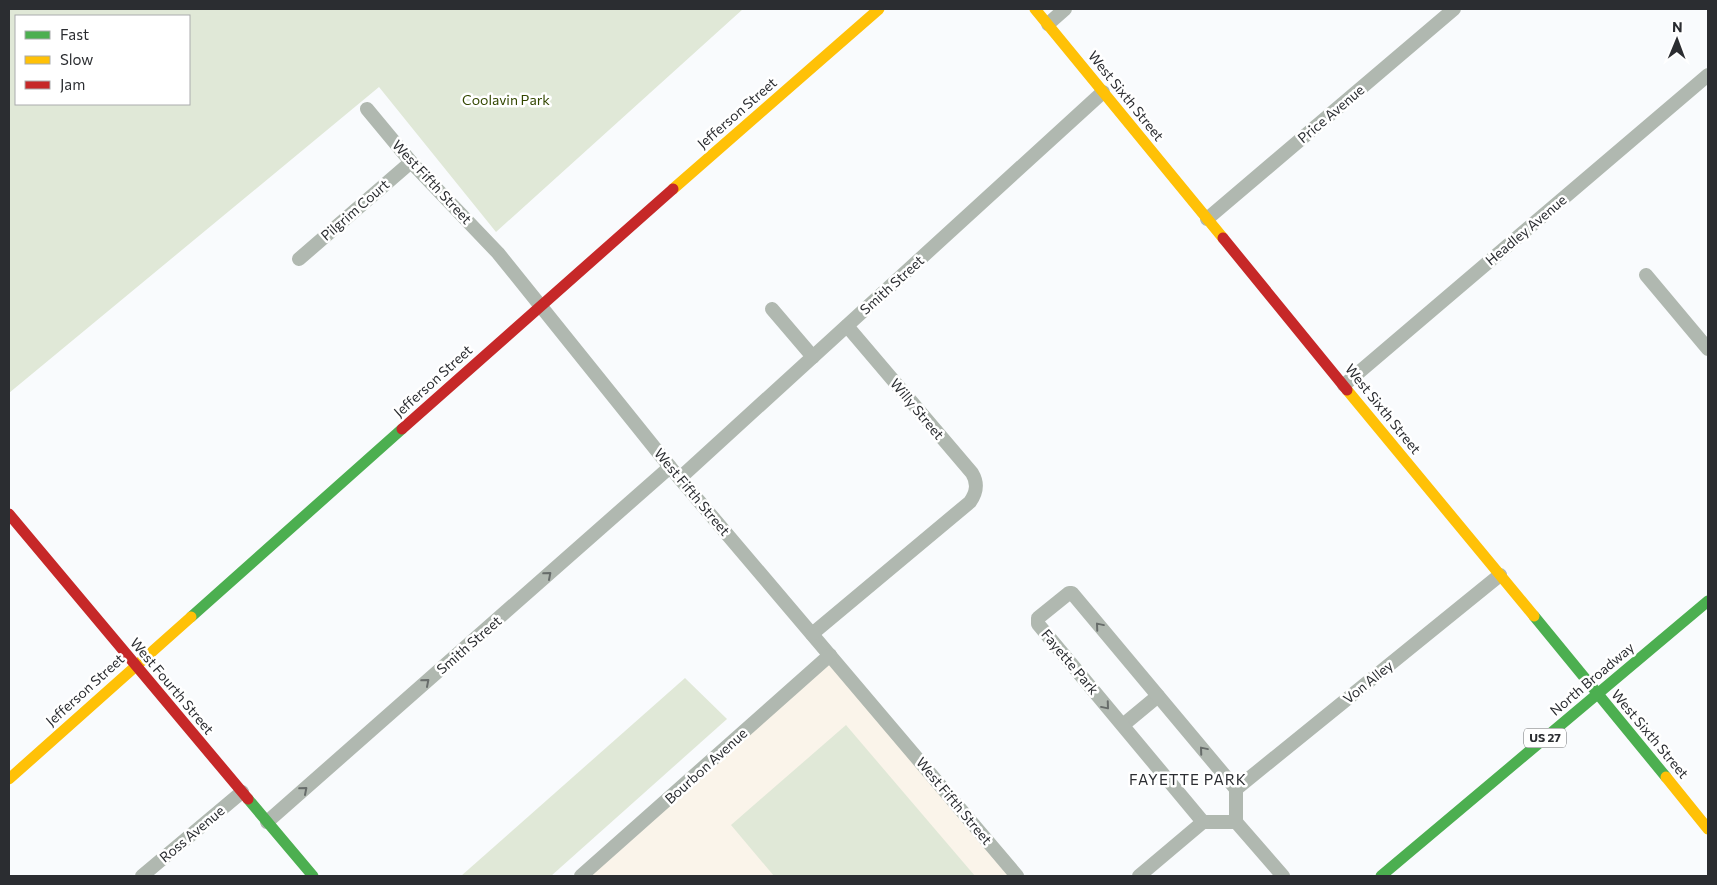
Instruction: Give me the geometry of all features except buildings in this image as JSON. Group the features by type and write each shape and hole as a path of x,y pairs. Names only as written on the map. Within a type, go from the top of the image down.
{"street":[{"name":"Jefferson Street","path":"9,779 541,304 879,9"},
{"name":"West Sixth Street","path":"1035,9 1708,829"},
{"path":"1048,24 1065,9"},
{"name":"Price Avenue","path":"1207,219 1454,9"},
{"name":"Headley Avenue","path":"1344,385 1708,75"},
{"name":"Smith Street","path":"680,478 1103,92"},
{"name":"West Fifth Street","path":"367,109 411,162 498,253 541,304 670,467 1017,876"},
{"name":"Pilgrim Court","path":"299,259 411,162"},
{"path":"1646,275 1708,349"},
{"path":"772,309 813,357"},
{"name":"Willy Street","path":"812,634 970,502 975,495 976,480 972,473 847,326"},
{"name":"Smith Street","path":"267,822 670,467"},
{"name":"West Fourth Street","path":"9,514 313,876"},
{"name":"Von Alley","path":"1236,789 1500,575"},
{"name":"Fayette Park","path":"1204,822 1038,624 1038,618 1069,593 1072,593 1236,789"},
{"name":"North Broadway","path":"1381,876 1708,600"},
{"name":"Bourbon Avenue","path":"581,876 830,655"},
{"path":"1123,725 1158,696"},
{"path":"1236,789 1236,822 1283,876"},
{"name":"Ross Avenue","path":"142,876 242,792"},
{"path":"1139,876 1204,822 1236,822"}],"shaded area":[{"path":"836,653 1024,876 574,876"}],"green space":[{"name":"Coolavin Park","path":"9,9 743,9 496,232 379,87 9,393"},
{"path":"685,678 727,719 551,876 461,876"},
{"path":"846,725 975,876 774,876 731,825"}],"traffic: fast":[{"path":"191,617 402,429"},
{"path":"1381,876 1708,601"},
{"path":"1534,616 1666,777"},
{"path":"248,799 313,876"}],"traffic: slow":[{"path":"673,189 879,9"},
{"path":"1035,9 1223,238"},
{"path":"1347,390 1534,616"},
{"path":"9,779 191,617"},
{"path":"1666,777 1708,829"}],"traffic: jam":[{"path":"402,429 673,189"},
{"path":"1223,238 1347,390"},
{"path":"9,514 248,799"}],"district":[{"name":"FAYETTE PARK","path":"1188,780"}]}
